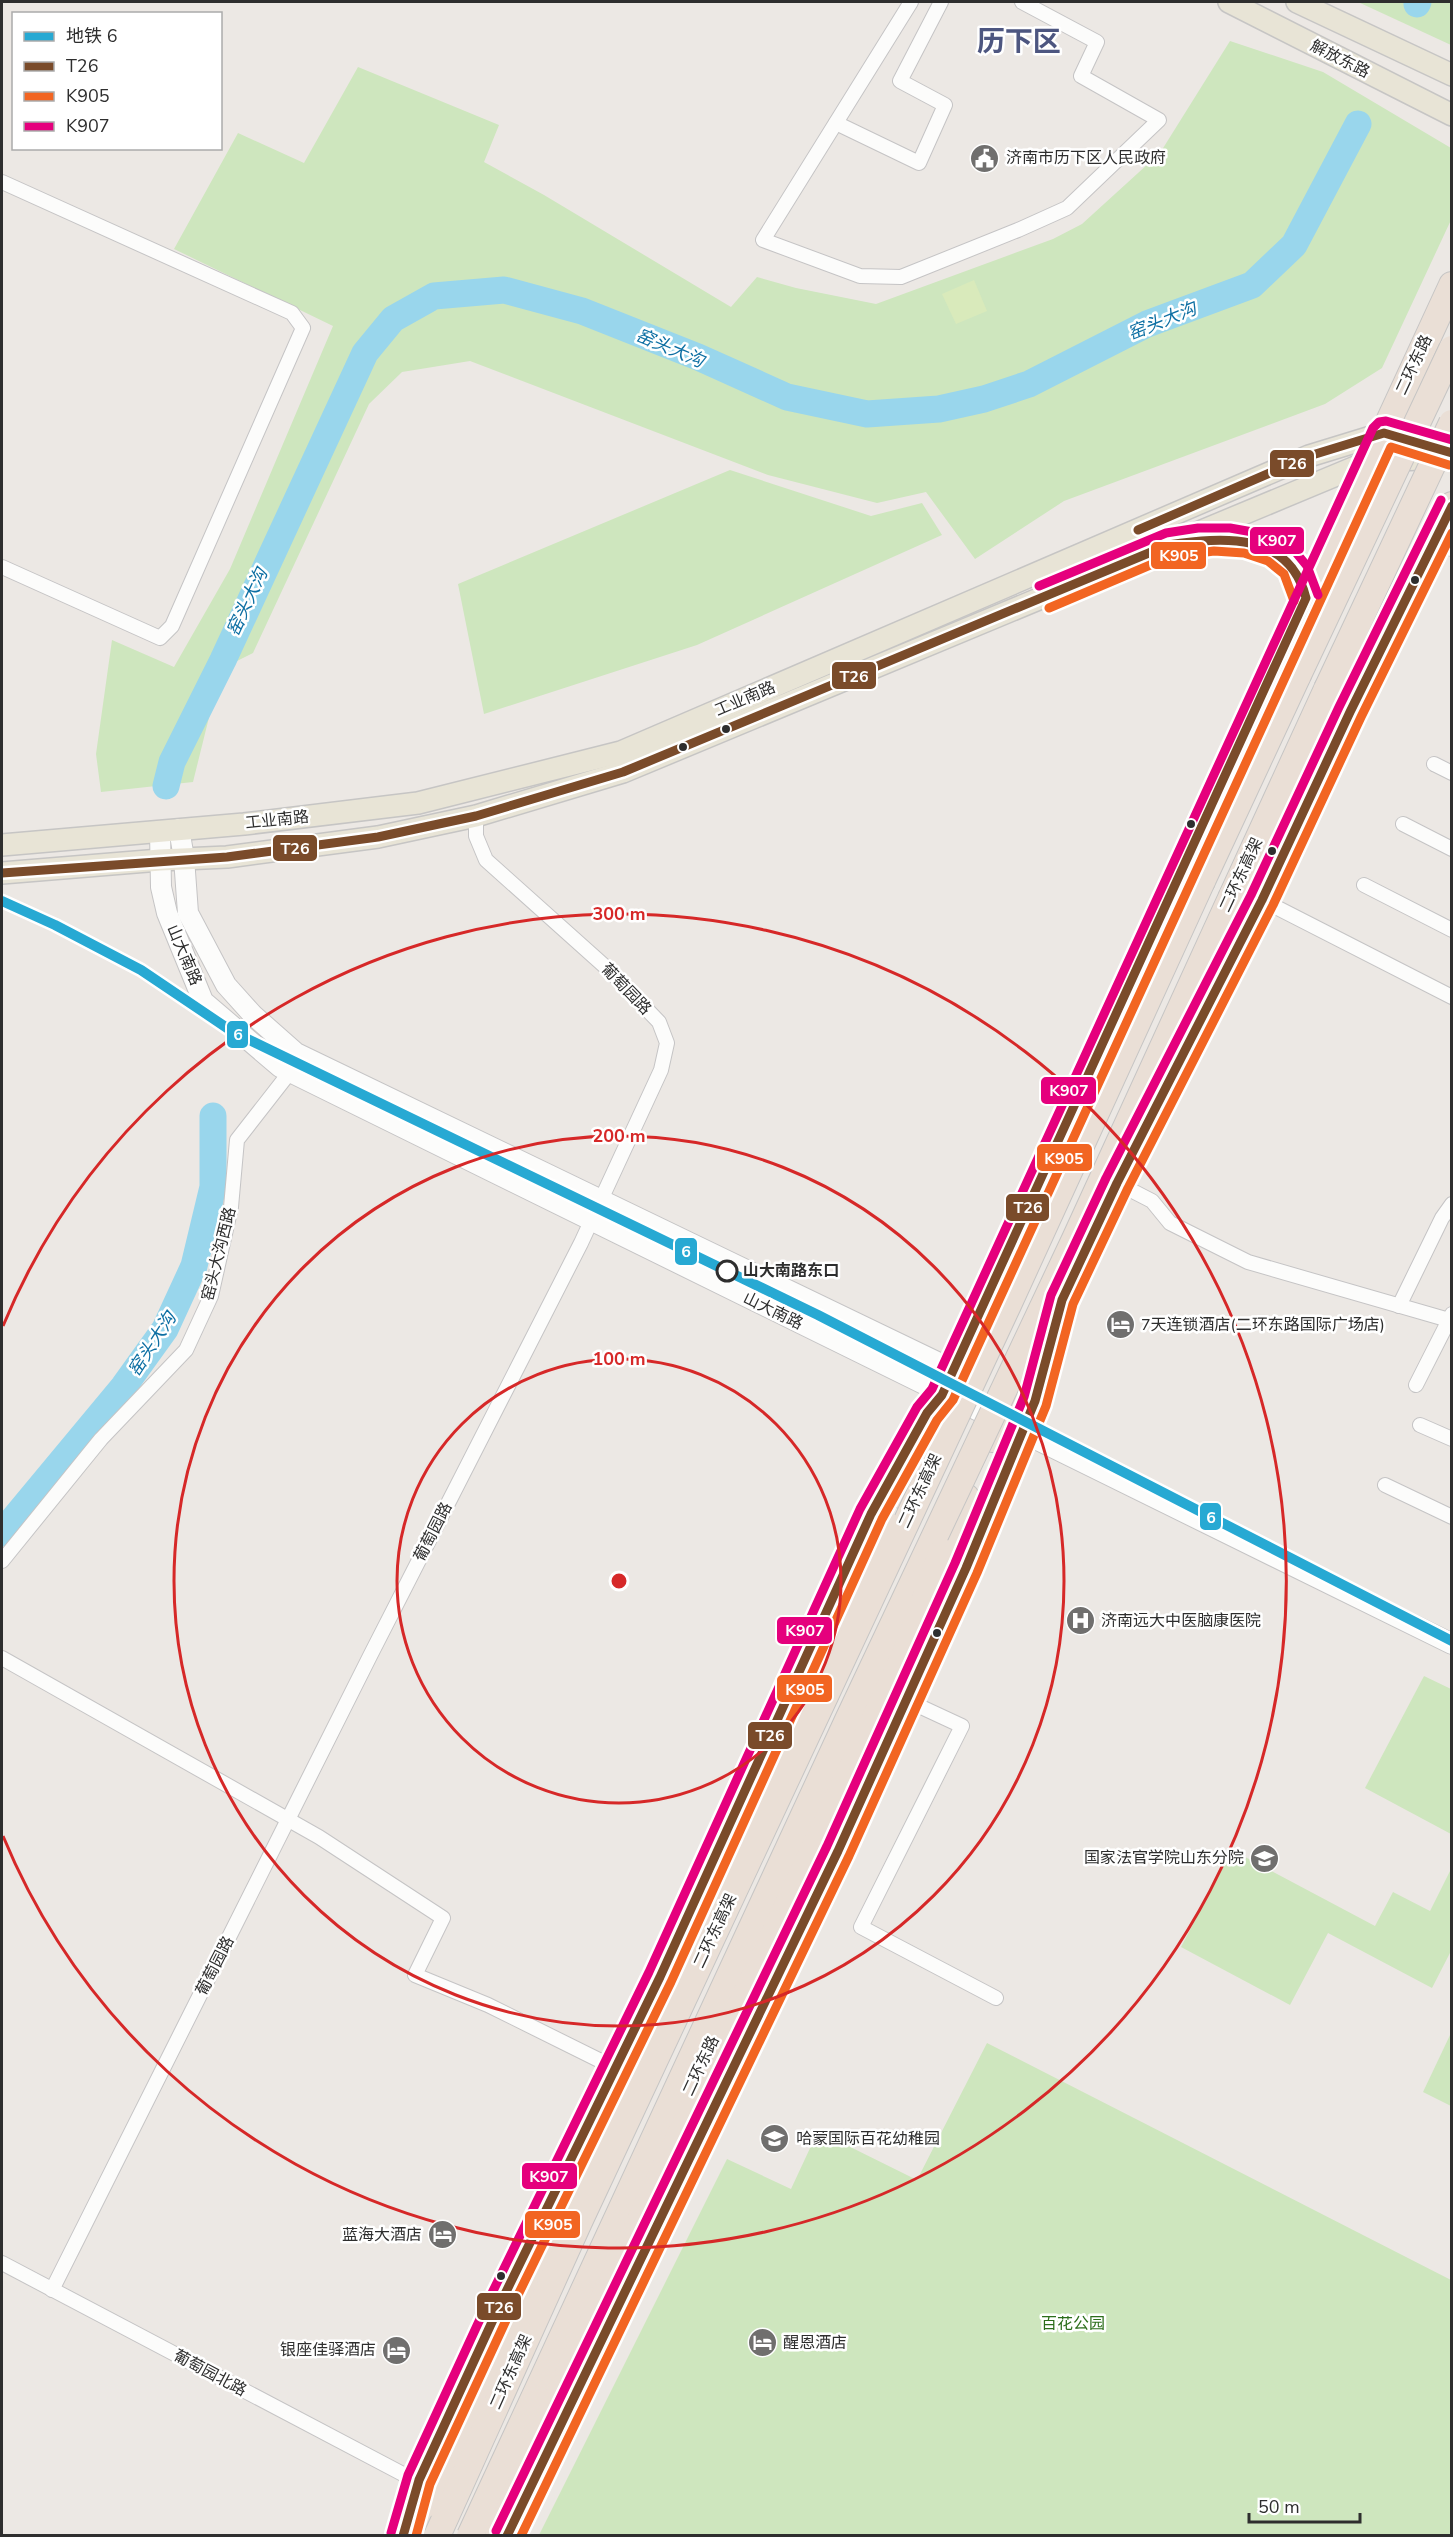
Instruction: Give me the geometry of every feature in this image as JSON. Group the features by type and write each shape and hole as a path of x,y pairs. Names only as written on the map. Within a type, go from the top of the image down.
{"highway":[{"name":"二环东路","path":"411,2535 422,2493 451,2479 905,1508 950,1402 952,1372 1306,598 1452,285"},
{"name":"二环东高架","path":"437,2535 950,1402 1013,1295 1199,887 1452,349"},
{"name":"二环东高架","path":"470,2535 1003,1428 1452,423"},
{"name":"二环东路","path":"507,2535 832,1862 949,1606 977,1543 1003,1428 1062,1300 1117,1183 1445,538 1452,505"},
{"name":"二环东路","path":"403,2535 504,2296 660,1977 871,1514 927,1413 950,1402"},
{"path":"422,2493 837,1614 950,1402"},
{"name":"二环东路","path":"483,2535 919,1597 947,1542 989,1444 1003,1428"},
{"path":"498,2535 562,2387 905,1654 1003,1428"},
{"name":"二环东路","path":"871,1514 872,1579"},
{"name":"二环东路","path":"947,1542 949,1606"},
{"name":"二环东路","path":"919,1597 977,1543"},
{"name":"二环东路","path":"772,1732 817,1697"}],"main road":[{"name":"解放东路","path":"1228,2 1452,115"},
{"name":"解放东路","path":"1305,3 1349,27 1452,75"},
{"path":"1384,434 1452,453"},
{"name":"工业南路","path":"2,845 244,824 418,803 621,752 1309,456 1384,434"},
{"name":"工业南路","path":"2,873 184,858 227,857 378,837 476,816 623,772 1370,461 1452,458"},
{"path":"1168,544 1223,539 1258,545 1275,551 1295,568 1306,598"},
{"name":"山大南路","path":"169,830 184,858 188,913 226,985 253,1015 296,1053 952,1372 1003,1428"},
{"name":"山大南路","path":"169,830 160,860 161,887 169,921 203,1001 241,1036 290,1072 950,1402 1452,1644"}],"street":[{"path":"911,2 763,240 860,276 901,278 1067,208 1159,120 1081,76 1097,42 1022,2"},
{"path":"836,123 919,163 945,105 900,81 941,2"},
{"path":"2,182 292,313 303,328 172,626 160,638 2,567"},
{"path":"1434,764 1452,773"},
{"name":"葡萄园路","path":"52,2290 591,1221 661,1070 667,1043 659,1022 610,970 486,860 476,836 476,816"},
{"path":"1402,824 1452,849"},
{"path":"1364,885 1452,930"},
{"path":"1262,900 1452,997"},
{"name":"窑头大沟西路","path":"2,1561 101,1439 186,1350 212,1296 231,1207 237,1140 290,1072"},
{"path":"1117,1183 1152,1201 1170,1223 1248,1262 1399,1306 1450,1317 1416,1385"},
{"path":"1399,1306 1442,1218 1452,1204"},
{"path":"1420,1425 1452,1439"},
{"path":"1385,1485 1452,1517"},
{"path":"2,1658 319,1837 443,1918 415,1975 488,2005 615,2068"},
{"path":"906,1700 962,1726 861,1927 996,1998"},
{"name":"葡萄园北路","path":"2,2264 422,2493"}],"green space":[{"path":"1358,2 1451,2 1451,45"},
{"path":"1230,41 1323,72 1451,148 1451,220 1382,368 1325,404 1064,501 975,559 926,492 877,503 768,475 470,361 402,372 369,404 253,653 221,669 193,782 101,792 96,754 112,640 174,667 230,569 333,326 174,249 238,133 304,163 358,67 499,125 484,162 544,195 731,307 757,277 796,288 876,304 1053,239 1082,224 1160,153"},
{"path":"974,280 987,311 956,324 942,294"},
{"path":"730,470 871,516 922,503 942,535 697,645 484,714 458,584"},
{"path":"1424,1676 1451,1689 1451,1834 1365,1788"},
{"path":"1232,1850 1375,1926 1393,1892 1430,1911 1451,1869 1451,1951 1432,1988 1328,1933 1290,2005 1181,1947"},
{"path":"1451,2033 1451,2106 1423,2092"},
{"name":"百花公园","path":"987,2043 1451,2280 1451,2535 539,2535 727,2159 791,2189 818,2131 917,2180"}],"waterway":[{"name":"窑头大沟","path":"166,786 172,762 223,660 365,353 393,319 434,296 504,290 582,311 698,357 787,397 867,414 939,409 984,399 1029,384 1147,324 1252,285 1294,245 1358,124"},
{"name":"窑头大沟","path":"2,1533 124,1386 165,1329 194,1266 213,1187 213,1116"}],"metro line":[{"name":"6","path":"2,901 55,925 141,970 233,1032 818,1315 1452,1641"}],"transit line":[{"name":"K907","path":"391,2533 408,2475 493,2291 649,1972 860,1509 917,1407 932,1389 1373,428 1379,422 1386,421 1452,440"},
{"name":"T26","path":"1138,530 1309,456 1384,433 1452,453"},
{"name":"K905","path":"416,2536 430,2484 515,2301 671,1982 882,1519 937,1420 953,1400 1391,447 1449,465"},
{"name":"K907","path":"496,2531 827,1846 955,1563 1024,1397 1051,1295 1106,1178 1251,895 1339,707 1441,500"},
{"name":"T26","path":"507,2536 838,1851 966,1568 1035,1401 1062,1300 1117,1183 1262,900 1350,712 1452,506"},
{"name":"K907","path":"1039,586 1166,533 1198,528 1230,528 1264,534 1293,549 1307,566 1318,595"},
{"name":"K905","path":"521,2536 849,1856 977,1573 1046,1406 1073,1304 1128,1188 1273,905 1361,717 1452,533"},
{"name":"T26","path":"2,873 227,857 378,837 476,816 623,772 1168,545 1210,540 1251,543 1285,560 1297,576 1306,598 942,1395 927,1413 871,1514 660,1977 504,2296 419,2480 403,2536"},
{"name":"K905","path":"1049,608 1169,557 1214,551 1244,553 1268,561 1284,574 1294,601"}],"place":[{"name":"济南市历下区人民政府","path":"985,158"},
{"name":"山大南路东口","path":"727,1271"},
{"name":"7天连锁酒店(二环东路国际广场店)","path":"1120,1325"},
{"name":"济南远大中医脑康医院","path":"1080,1621"},
{"name":"国家法官学院山东分院","path":"1265,1858"},
{"name":"哈蒙国际百花幼稚园","path":"775,2139"},
{"name":"蓝海大酒店","path":"443,2235"},
{"name":"醒恩酒店","path":"762,2343"},
{"name":"银座佳驿酒店","path":"397,2350"}],"district":[{"name":"历下区","path":"1019,42"}]}
